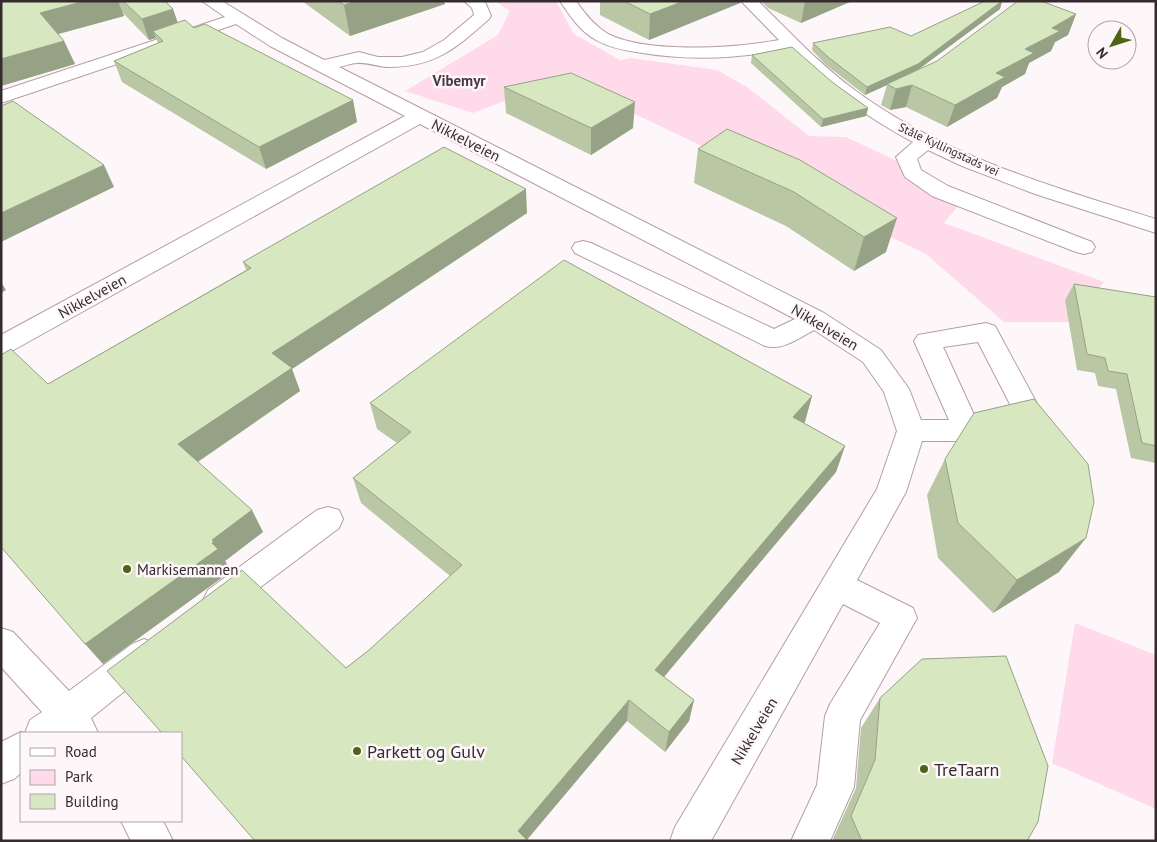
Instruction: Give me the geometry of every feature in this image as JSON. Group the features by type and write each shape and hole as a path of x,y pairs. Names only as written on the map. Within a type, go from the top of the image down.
{"street":[{"name":"Nikkelveien","path":"210,1 276,42 814,318 872,356 896,389 911,431 891,492 836,585 771,702 688,841"},
{"path":"322,66 359,57 378,62 402,62 429,56 450,44 483,16 478,4 472,1"},
{"path":"568,1 584,23 597,34 612,42 646,49 705,54 792,43"},
{"name":"Ståle Kyllingstads vei","path":"749,1 836,84 871,101 924,141 1036,187 1156,226"},
{"path":"1,96 236,18"},
{"name":"Nikkelveien","path":"1,346 419,116"},
{"path":"924,141 919,149 906,157 912,173 940,191 1084,247"},
{"path":"583,248 774,340 814,318"},
{"path":"911,431 967,430 927,341 986,332 1048,449"},
{"path":"1,643 63,727 183,626 328,520"},
{"path":"810,841 836,787 843,716 901,618 836,585"},
{"path":"1,766 20,751"},
{"path":"141,822 154,841"}],"green space":[{"path":"495,1 556,1 574,34 620,60 631,58 717,70 747,87 809,136 846,137 899,162 909,180 958,206 944,223 1104,282 1073,322 1004,322 926,254 562,79 473,113 405,91 498,35 510,11"},
{"path":"1075,623 1156,655 1156,809 1052,763"}],"building":[{"path":"1,1 85,1 40,13 64,41 1,59"},
{"path":"123,1 165,1 173,9 142,19"},
{"path":"338,1 356,1 344,5"},
{"path":"624,1 684,1 650,14"},
{"path":"985,1 1002,1 918,64 867,87 813,43 890,27 911,36"},
{"path":"1018,1 1041,1 1076,14 1052,28 1060,31 1025,49 1034,53 996,73 1005,77 955,105 912,85 896,89 887,84 937,61"},
{"path":"185,20 194,28 205,24 353,100 259,147 114,61 163,41 153,31"},
{"path":"792,47 832,82 868,108 823,119 752,55"},
{"path":"571,73 635,102 591,128 504,87"},
{"path":"13,101 104,165 1,213 1,106"},
{"path":"727,129 800,160 897,218 864,237 794,192 698,149"},
{"path":"444,147 526,189 272,353 292,368 178,444 252,510 212,540 214,541 212,543 218,549 85,644 1,547 1,355 11,349 48,384 251,268 243,262"},
{"path":"564,260 812,396 793,417 845,446 655,670 694,700 669,732 629,700 518,831 528,841 255,841 182,757 182,732 161,732 107,671 242,570 346,668 369,650 462,565 353,478 411,432 370,403"},
{"path":"1074,284 1156,297 1156,446 1142,443 1127,374 1108,371 1105,358 1087,354"},
{"path":"1034,399 1088,464 1094,502 1086,538 1017,580 958,523 945,459 974,413"},
{"name":"TreTaarn","path":"1006,656 1048,766 1038,822 1027,841 862,841 851,816 875,760 880,698 922,659"}],"place":[{"name":"Markisemannen","path":"127,569"},
{"name":"Parkett og Gulv","path":"357,751"},
{"name":"TreTaarn","path":"924,769"}],"district":[{"name":"Vibemyr","path":"459,80"}]}
